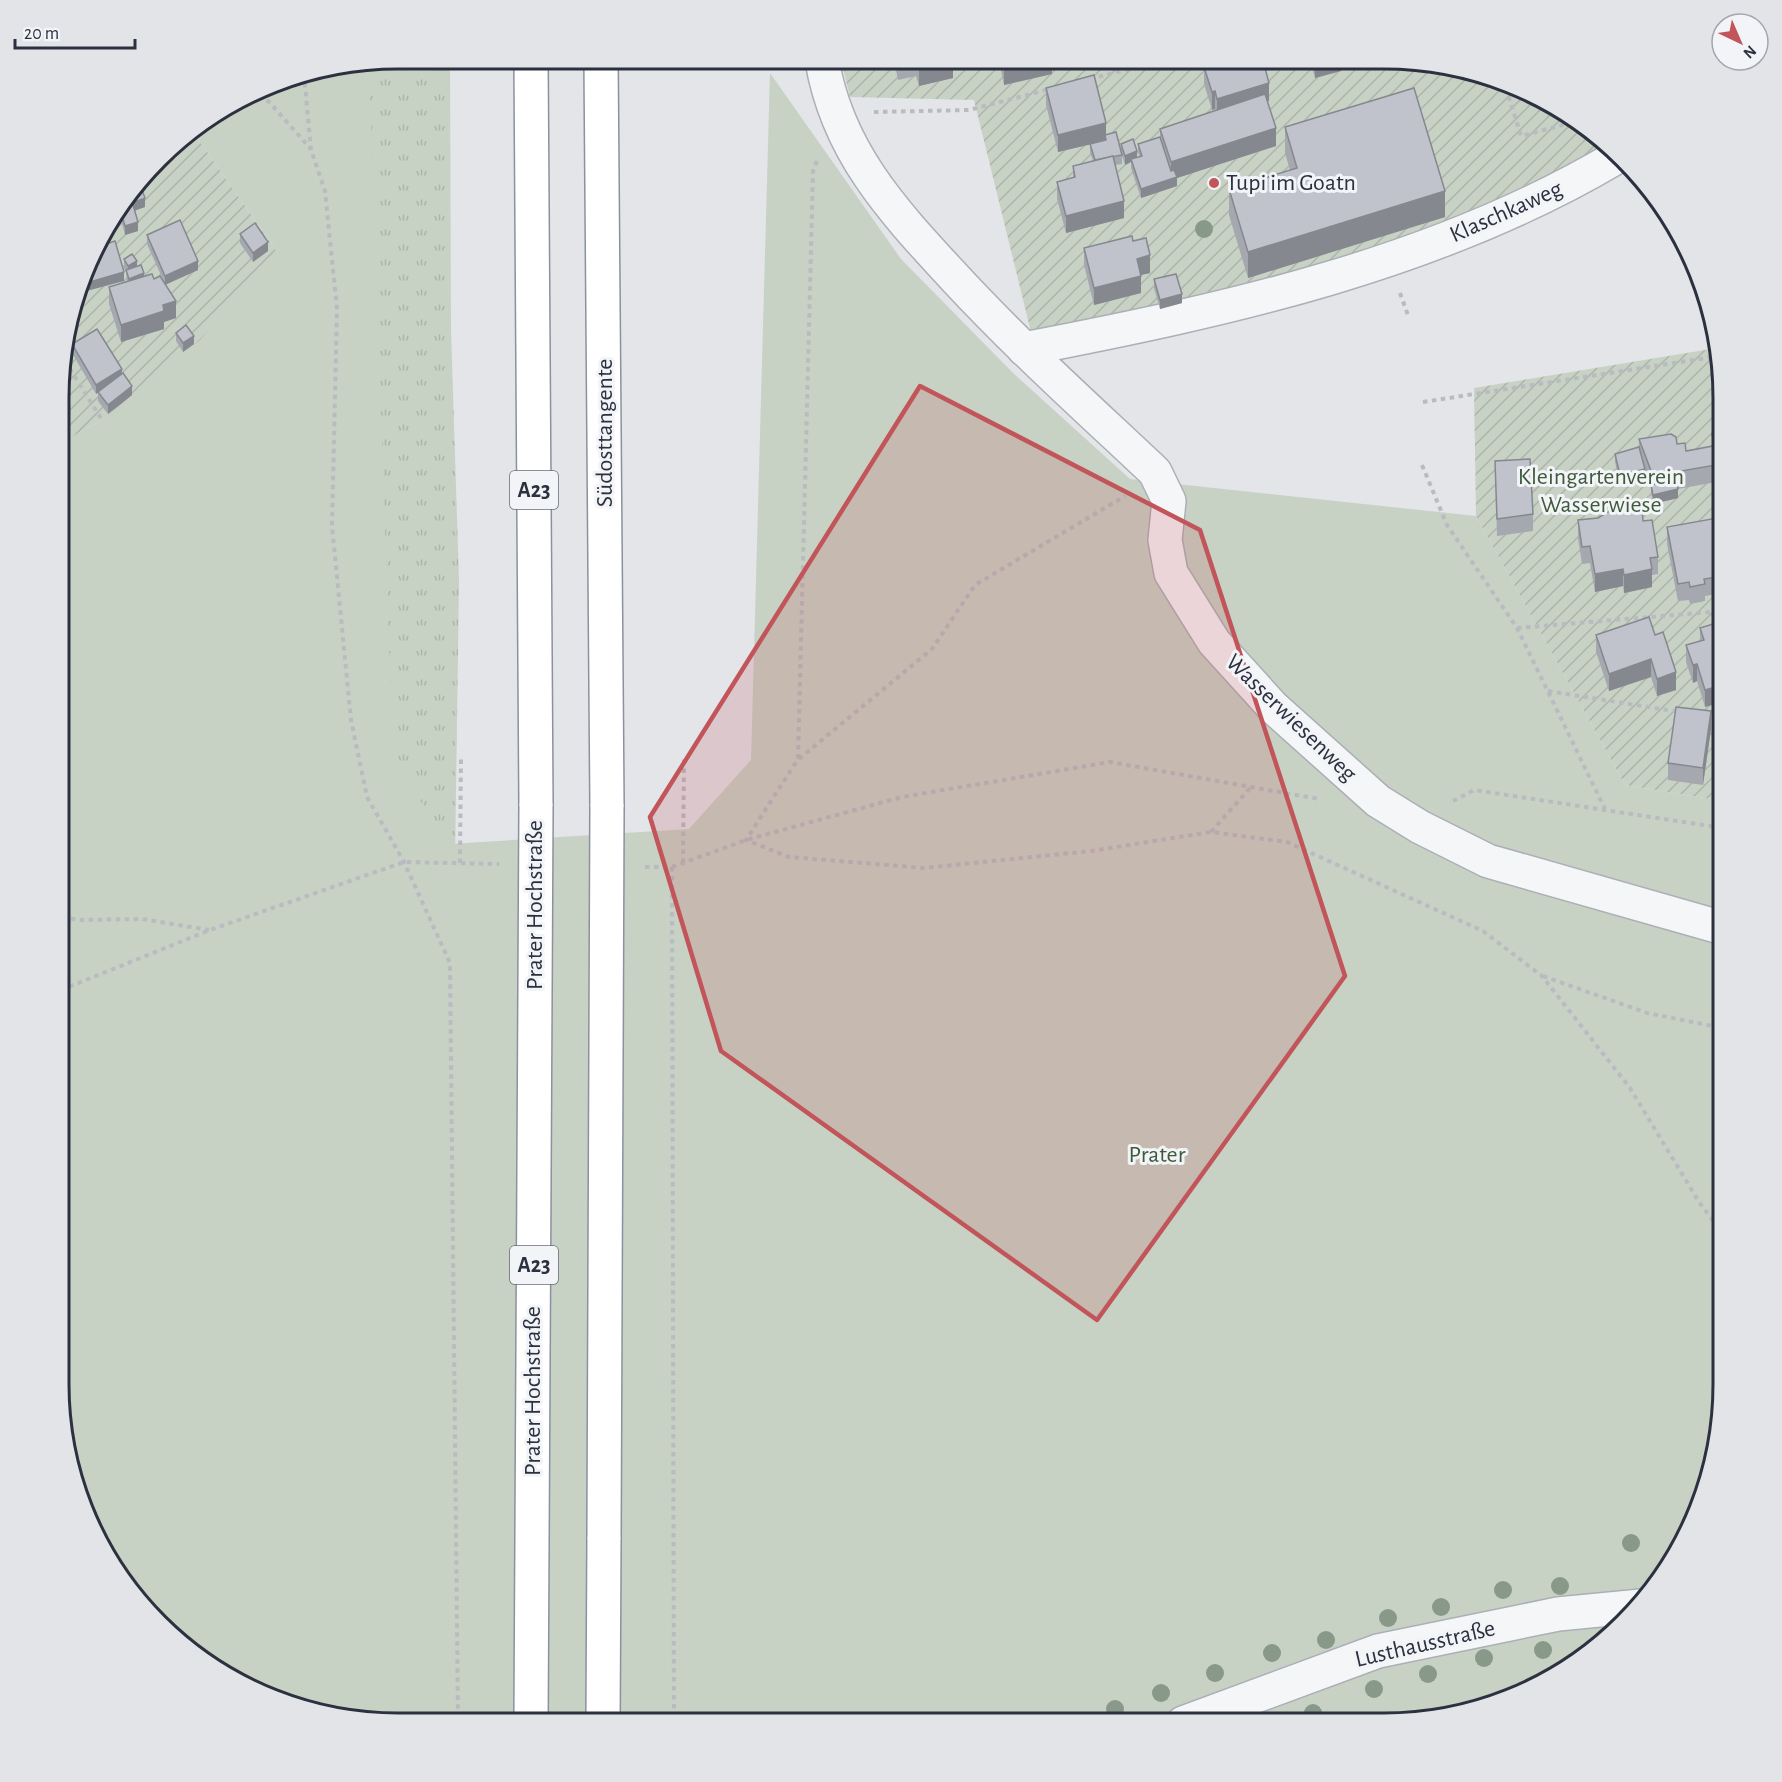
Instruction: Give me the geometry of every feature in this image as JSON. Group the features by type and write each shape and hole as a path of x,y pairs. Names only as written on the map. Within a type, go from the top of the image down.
{"highway":[{"name":"Prater Hochstraße","path":"531,69 536,807 531,1713"},
{"name":"Südosttangente","path":"601,69 607,807 603,1713"}],"street":[{"name":"Wasserwiesenweg","path":"824,69 835,112 861,163 893,211 987,313 1155,472 1169,501 1165,540 1171,573 1214,642 1273,707 1378,801 1420,827 1488,861 1713,925"},
{"name":"Klaschkaweg","path":"1024,349 1168,321 1394,259 1559,191 1611,160"},
{"name":"Lusthausstraße","path":"1210,1713 1378,1651 1558,1614 1625,1608"}],"path":[{"path":"1082,81 1129,69"},
{"path":"305,82 311,150 325,191 337,309 332,526 351,720 367,797 404,862 450,963 458,1713"},
{"path":"798,759 813,171 835,112 969,110 1060,87"},
{"path":"1508,93 1521,136 1567,124"},
{"path":"265,97 311,150"},
{"path":"1424,402 1710,357"},
{"path":"71,371 102,420"},
{"path":"1422,465 1447,525 1517,628 1605,809"},
{"path":"746,840 798,759 932,649 975,585 1131,492 1155,472"},
{"path":"1517,628 1713,612"},
{"path":"1547,691 1688,714"},
{"path":"1699,716 1713,718"},
{"path":"460,863 461,756"},
{"path":"683,863 684,758"},
{"path":"674,1713 672,867 746,840 903,797 1110,762 1305,799 1378,801"},
{"path":"1211,832 1250,788"},
{"path":"1420,827 1439,809 1474,790 1713,826"},
{"path":"746,840 789,857 924,868 1091,851 1211,832 1287,842 1483,931 1542,976 1630,1088 1699,1202 1713,1221"},
{"path":"69,987 210,930 404,862"},
{"path":"69,918 142,919 210,930"},
{"path":"1542,976 1647,1013 1713,1026"}],"highlighted area":[{"path":"920,386 1200,530 1345,976 1097,1320 721,1051 650,817"}],"green space":[{"path":"450,69 451,330 459,581 455,860 397,835 316,79 376,70"},
{"path":"843,69 1406,70 1448,75 1510,94 1567,124 1610,159 1453,225 1160,309 1031,332 974,100 850,97"},
{"name":"Prater","path":"369,71 393,761 450,844 689,829 751,760 770,73 901,259 1013,373 1130,479 1476,516 1625,785 1713,799 1713,1384 1710,1427 1696,1490 1679,1530 1658,1567 1617,1617 1567,1658 1530,1679 1469,1702 1406,1712 398,1713 334,1707 272,1688 215,1658 165,1617 124,1567 103,1530 80,1469 70,1406 69,438 102,420 276,250 197,138 233,113 292,86 334,75"},
{"path":"197,138 276,250 200,340 102,420 69,438 72,355 86,292 103,252 124,215 165,165"},
{"name":"Kleingartenverein Wasserwiese","path":"1709,349 1713,398 1713,799 1625,785 1476,516 1474,388"}],"building":[{"path":"1205,69 1265,69 1269,83 1217,99 1215,91 1212,92"},
{"path":"1094,75 1106,123 1058,135 1046,88"},
{"path":"1414,88 1445,191 1248,252 1229,189 1297,168 1285,127"},
{"path":"1265,94 1276,128 1171,162 1160,129"},
{"path":"1116,132 1122,155 1095,160 1090,144 1106,140 1105,135"},
{"path":"1160,137 1171,171 1174,170 1177,177 1141,189 1131,159 1142,156 1138,144"},
{"path":"1133,139 1137,151 1125,156 1121,144"},
{"path":"1113,156 1124,201 1066,216 1057,182 1075,177 1073,166"},
{"path":"143,191 145,198 134,202"},
{"path":"133,205 138,222 125,226 122,217"},
{"path":"180,220 198,261 165,276 147,235"},
{"path":"255,223 268,242 253,253 240,234"},
{"path":"1132,236 1133,241 1146,238 1150,255 1137,259 1141,276 1094,288 1084,248"},
{"path":"115,241 124,272 90,282 103,252 107,244"},
{"path":"132,254 137,261 128,266 124,259"},
{"path":"141,265 144,273 129,279 126,270"},
{"path":"152,274 154,279 160,276 176,301 163,305 164,311 121,325 109,287"},
{"path":"1176,274 1182,294 1160,300 1154,279"},
{"path":"186,325 194,336 183,343 176,333"},
{"path":"97,329 122,369 96,385 73,346 74,343"},
{"path":"123,373 132,386 108,405 98,392"},
{"path":"1671,434 1676,437 1677,444 1685,443 1686,451 1713,446 1713,466 1653,476 1639,439"},
{"path":"1639,447 1645,469 1620,475 1615,454"},
{"path":"1530,459 1533,514 1497,519 1495,461"},
{"path":"1676,480 1678,489 1653,495 1651,485"},
{"path":"1630,499 1633,512 1642,509 1643,521 1652,520 1658,557 1650,558 1652,569 1624,575 1623,569 1595,574 1590,546 1582,547 1578,520 1598,518"},
{"path":"1713,519 1713,578 1704,579 1705,584 1690,587 1689,582 1678,584 1667,527"},
{"path":"1649,617 1655,635 1663,632 1676,672 1657,679 1651,659 1609,674 1596,635"},
{"path":"1713,624 1713,688 1705,690 1697,664 1693,665 1686,645 1704,640 1700,628"},
{"path":"1676,707 1711,711 1703,768 1668,763"}],"place":[{"name":"Tupi im Goatn","path":"1214,183"}]}
